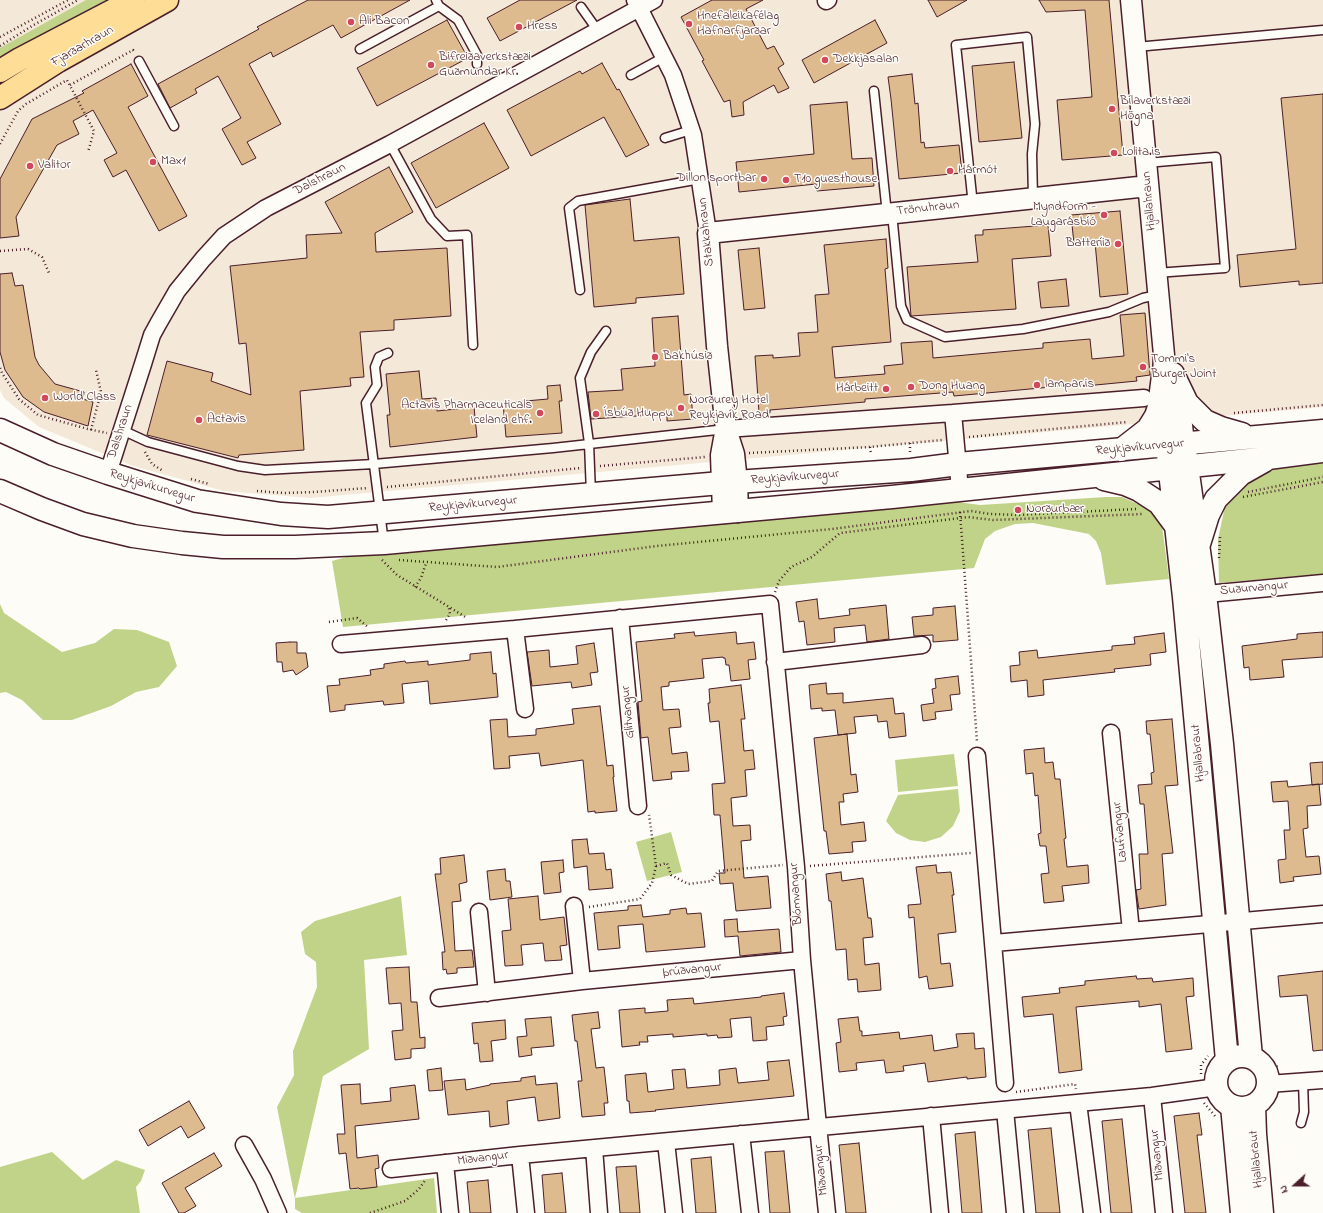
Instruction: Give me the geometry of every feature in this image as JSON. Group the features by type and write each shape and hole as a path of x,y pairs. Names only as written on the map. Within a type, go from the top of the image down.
{"main road":[{"name":"Fjarðarhraun","path":"0,71 133,0"},
{"name":"Fjarðarhraun","path":"0,98 58,62 167,0"},
{"path":"1167,368 1187,403 1205,421 1221,428 1251,437"},
{"path":"1121,450 1148,429 1156,416 1167,368"},
{"name":"Reykjavíkurvegur","path":"0,430 54,454 197,501 281,514 328,517 381,514 729,483 911,470 958,464 1323,431"},
{"name":"Hjallabraut","path":"1175,444 1178,467 1198,547 1194,596 1214,923 1227,1060"},
{"name":"Reykjavíkurvegur","path":"0,492 83,524 133,536 223,547 295,547 387,555 730,512 960,490 1323,451"},
{"path":"1198,547 1208,515 1216,499 1241,474 1268,458"},
{"name":"Hjallabraut","path":"1178,467 1177,527 1194,596 1222,744 1251,1057"},
{"path":"1093,476 1125,484 1139,490 1159,503 1177,527"},
{"path":"1241,1056 1251,1057 1261,1063 1267,1073 1268,1084 1264,1096 1254,1105 1247,1108 1232,1106 1220,1095 1217,1087 1217,1075 1227,1060 1241,1056"},
{"name":"Hjallabraut","path":"1254,1105 1262,1213"},
{"name":"Hjallabraut","path":"1232,1106 1242,1213"}],"street":[{"name":"Dalshraun","path":"108,473 115,431 152,335 177,291 224,236 266,208 390,144 598,31 637,4 654,0"},
{"name":"Hjallahraun","path":"1131,0 1158,296 1175,444"},
{"name":"Stakkahraun","path":"637,4 673,75 691,130 700,179 708,233 714,318 726,429 730,512"},
{"name":"Trönuhraun","path":"708,233 1148,186"},
{"path":"726,429 1144,398"},
{"path":"953,413 960,490"},
{"name":"Suðurvangur","path":"1194,596 1323,583"},
{"path":"341,644 515,629 770,604"},
{"name":"Blómvangur","path":"770,604 796,865 802,960 818,1126"},
{"name":"Glitvangur","path":"620,618 637,803"},
{"path":"515,629 525,709"},
{"path":"775,662 922,645"},
{"name":"Laufvangur","path":"1110,733 1131,931"},
{"path":"976,752 994,943 1005,1083"},
{"path":"574,908 582,981"},
{"path":"480,912 486,993"},
{"path":"994,943 1323,914"},
{"name":"Þrúðvangur","path":"439,998 582,981 802,960"},
{"path":"1268,1084 1323,1080"},
{"name":"Miðvangur","path":"391,1169 818,1126 1152,1096 1217,1087"},
{"name":"Miðvangur","path":"1152,1096 1164,1213"},
{"path":"1078,1103 1092,1213"},
{"path":"1005,1110 1015,1213"},
{"path":"931,1116 940,1213"},
{"name":"Miðvangur","path":"818,1126 827,1213"},
{"path":"741,1134 750,1213"},
{"path":"666,1142 674,1213"},
{"path":"244,1146 263,1179 278,1213"},
{"path":"594,1148 599,1213"},
{"name":"Miðvangur","path":"520,1155 526,1213"},
{"name":"Miðvangur","path":"438,1164 450,1213"}],"lane":[{"path":"360,49 438,3 458,20 477,55 477,64"},
{"path":"581,7 598,31"},
{"path":"1135,47 1323,30"},
{"path":"973,205 956,45 1027,37 1034,124 1032,154 1033,198"},
{"path":"631,75 664,57"},
{"path":"139,61 174,126"},
{"path":"874,91 901,306 907,320 945,337 1023,329 1109,312 1143,298 1158,296"},
{"path":"666,138 691,130"},
{"path":"390,144 431,219 447,236 467,235 473,344"},
{"path":"1146,163 1216,157 1225,268 1156,273"},
{"path":"580,290 569,208 578,201 700,179"},
{"path":"591,495 589,444 580,378 591,352 606,331"},
{"path":"387,555 366,403 377,385 375,367 379,357 388,353"},
{"path":"115,431 155,444 238,466 265,470 374,464 553,448 726,429"},
{"path":"1301,1123 1304,1112 1303,1082"}],"path":[{"path":"0,37 68,0"},
{"path":"0,46 78,0"},
{"path":"70,85 133,50 139,61"},
{"path":"0,144 18,111 26,104 67,80 94,131 88,152"},
{"path":"0,251 28,248 42,257 49,272"},
{"path":"0,368 18,399 38,415 91,430 115,431"},
{"path":"91,430 101,392 96,370"},
{"path":"1229,413 1323,405"},
{"path":"254,491 284,493 314,492 727,455 870,447 1130,422"},
{"path":"870,447 871,454"},
{"path":"145,451 152,464 169,473"},
{"path":"186,478 215,485"},
{"path":"1226,489 1238,496 1246,497 1323,482"},
{"path":"387,555 426,563 497,567 657,546 763,537 971,511 990,514 1018,514 1138,509 1145,506 1152,498"},
{"path":"770,604 780,581 791,567 812,557 840,533 968,517 992,520 1142,514 1149,509 1152,498"},
{"path":"913,512 913,524"},
{"path":"960,512 977,742 976,752"},
{"path":"839,528 840,533"},
{"path":"1219,562 1221,531"},
{"path":"387,555 397,575 468,619 461,620"},
{"path":"415,587 421,578 426,563"},
{"path":"449,608 450,614 445,621 453,621"},
{"path":"329,622 357,618 369,628"},
{"path":"574,908 640,899 652,883 656,866 649,811 637,803"},
{"path":"656,866 667,863 671,876 688,884 712,881 718,870 978,852"},
{"path":"370,1213 405,1201 419,1189 427,1176 438,1164"}],"shaded area":[{"path":"0,0 1323,0 1323,407 310,498 224,491 133,466 39,427 4,398 0,390"}],"green space":[{"path":"86,0 114,0 66,26 0,57 0,48"},
{"path":"1323,456 1323,574 1219,583 1218,539 1226,502 1235,490 1259,474 1293,460"},
{"path":"1122,497 1149,509 1155,514 1162,526 1169,579 1106,585 1101,553 1096,541 1089,534 1033,523 1015,524 995,531 985,539 974,568 343,627 332,561 364,552 576,532 957,502 980,505"},
{"path":"0,604 4,613 62,652 95,643 114,629 137,630 169,642 177,666 159,687 136,692 111,706 72,720 43,720 22,700 6,692 0,693"},
{"path":"954,754 958,786 898,792 895,760"},
{"path":"958,789 960,811 953,826 941,837 925,842 910,840 896,833 886,821 898,795"},
{"path":"671,832 682,872 647,881 636,842"},
{"path":"401,896 407,955 364,960 369,1049 323,1076 295,1198 434,1178 437,1213 302,1213 295,1209 295,1199 277,1107 294,1075 293,1051 317,987 316,962 305,954 301,932 315,921"},
{"path":"52,1152 83,1180 116,1160 145,1170 141,1181 136,1187 140,1213 0,1213 0,1167"}],"building":[{"path":"308,0 410,0 341,38 333,25 273,57 271,52 249,64 281,124 247,142 256,158 242,165 222,129 241,118 218,76 195,89 197,93 170,108 158,84 259,29 257,27"},
{"path":"520,0 577,0 500,41 487,18"},
{"path":"712,0 763,0 746,9 767,49 774,46 784,64 778,68 789,88 778,93 774,85 743,102 744,115 732,117 730,100 724,102 681,17"},
{"path":"928,0 967,0 937,17"},
{"path":"1039,0 1109,0 1123,155 1062,160 1057,100 1092,97 1085,10 1046,12"},
{"path":"447,20 468,58 377,106 357,68"},
{"path":"875,20 887,43 814,83 802,60"},
{"path":"1014,62 1022,138 979,142 972,66"},
{"path":"602,63 617,90 619,89 649,145 626,157 604,117 531,156 507,110 580,71 582,74"},
{"path":"131,64 148,96 128,107 187,216 159,231 126,170 113,177 104,160 117,153 93,110 73,121 79,134 57,145 16,217 19,236 0,238 0,179 32,119 84,93 82,91"},
{"path":"912,74 915,104 918,103 921,143 924,142 925,148 959,145 962,173 899,179 888,77"},
{"path":"1323,94 1323,283 1299,285 1299,281 1240,287 1237,255 1296,249 1281,98"},
{"path":"847,102 852,159 872,158 874,186 817,191 816,184 739,192 736,162 814,154 810,105"},
{"path":"484,123 509,168 436,208 411,163"},
{"path":"389,167 413,212 375,233 376,252 447,248 451,316 394,320 394,330 360,332 364,377 350,378 351,386 300,391 304,450 239,455 238,458 147,435 167,361 213,373 211,381 251,395 246,343 239,344 230,266 307,258 306,235 342,233 325,202"},
{"path":"630,199 634,241 679,237 684,294 636,298 636,303 594,307 585,205"},
{"path":"1120,211 1128,294 1100,297 1095,242 1074,244 1071,215"},
{"path":"1048,225 1051,256 1012,259 1016,309 911,316 907,267 978,262 975,235 983,235 983,230"},
{"path":"886,239 888,268 885,269 891,342 832,347 835,378 885,374 884,366 903,364 901,343 932,341 933,358 1043,348 1043,343 1090,339 1092,359 1124,356 1120,315 1145,313 1150,375 1136,377 1137,381 1085,386 1084,384 954,396 953,392 865,399 865,402 770,410 770,413 759,413 755,356 773,355 773,358 800,356 798,333 818,332 815,295 829,294 824,245"},
{"path":"759,248 765,308 744,310 738,250"},
{"path":"12,273 15,286 23,285 35,357 39,365 55,384 84,392 83,399 93,402 88,426 44,412 23,397 5,370 0,352 0,274"},
{"path":"1066,279 1069,306 1041,308 1038,282"},
{"path":"678,316 684,395 691,394 693,419 667,421 667,414 591,419 588,392 623,390 621,369 655,366 652,318"},
{"path":"419,371 422,399 436,398 437,411 474,407 477,437 390,447 387,415 390,415 386,374"},
{"path":"560,385 562,401 559,401 562,433 506,437 503,403 548,399 547,386"},
{"path":"817,599 819,619 850,615 849,609 886,605 889,639 867,642 865,625 834,628 835,642 807,645 804,621 799,622 796,602"},
{"path":"955,606 958,640 933,642 933,635 914,636 912,617 933,615 933,608"},
{"path":"694,632 695,636 736,632 737,644 754,642 756,659 748,660 750,679 731,681 729,665 726,665 725,658 723,657 702,659 704,678 669,682 669,686 661,687 663,710 679,709 681,727 669,728 672,754 687,752 689,771 671,772 672,779 653,781 648,737 641,738 638,702 642,701 636,642 675,638 674,634"},
{"path":"1323,632 1323,657 1282,660 1284,677 1250,680 1249,667 1244,668 1242,646 1297,639 1297,634"},
{"path":"1164,633 1166,652 1150,654 1151,665 1114,669 1115,672 1043,680 1044,695 1028,697 1027,680 1011,682 1010,666 1020,665 1019,652 1037,650 1038,658 1112,650 1112,646 1135,644 1134,637"},
{"path":"297,642 297,653 306,653 308,667 296,675 293,670 283,672 282,662 277,662 276,643"},
{"path":"594,643 598,672 590,673 592,685 572,688 571,682 532,686 527,652 549,650 550,667 578,664 576,646"},
{"path":"491,652 493,674 496,673 498,697 430,704 428,681 402,684 404,703 384,705 383,701 345,705 345,710 330,712 327,686 340,685 339,679 371,675 370,670 384,668 384,664 405,661 406,663 428,661 428,665 470,660 470,654"},
{"path":"958,676 960,694 950,695 952,710 935,712 936,719 923,721 921,705 934,703 932,689 936,688 935,679"},
{"path":"826,683 827,694 843,693 843,703 893,698 895,714 904,713 906,736 889,738 887,721 878,722 877,715 854,717 856,733 838,735 835,710 822,711 822,708 811,709 809,685"},
{"path":"741,685 745,719 741,719 744,751 753,750 755,769 745,770 747,796 731,798 733,826 750,825 751,840 741,841 744,878 768,876 771,908 736,911 733,883 720,884 719,873 725,873 720,815 714,815 712,784 725,783 719,721 710,722 708,703 710,703 709,689"},
{"path":"600,706 607,766 613,765 617,811 595,813 595,811 588,812 583,760 541,766 539,753 509,756 510,768 494,769 490,720 507,719 508,737 536,735 536,729 574,724 572,709"},
{"path":"1172,719 1178,785 1165,786 1173,853 1162,854 1166,905 1139,909 1136,890 1141,889 1139,854 1148,854 1144,804 1140,804 1138,785 1152,784 1151,773 1154,772 1150,734 1147,734 1146,721"},
{"path":"847,734 851,775 856,774 858,792 843,794 844,802 839,802 841,825 864,822 866,841 852,842 853,852 829,854 826,831 824,831 814,738"},
{"path":"1044,748 1045,763 1053,762 1055,779 1060,779 1066,838 1064,839 1067,867 1088,865 1089,883 1062,886 1064,901 1044,903 1041,874 1049,873 1046,846 1040,846 1038,834 1041,833 1038,795 1035,796 1033,773 1026,774 1024,750"},
{"path":"1323,762 1323,784 1312,785 1310,763"},
{"path":"1287,781 1288,787 1319,784 1321,805 1307,806 1308,828 1303,829 1306,857 1319,856 1321,874 1293,877 1294,881 1280,883 1278,860 1286,859 1284,830 1290,830 1288,801 1273,802 1271,782"},
{"path":"587,839 589,854 604,853 606,870 611,869 613,888 589,890 587,866 574,868 572,840"},
{"path":"464,855 467,882 459,884 461,901 452,902 455,951 472,950 474,967 457,968 457,973 447,974 446,969 443,970 442,952 445,952 435,874 441,874 440,858"},
{"path":"563,860 564,872 559,873 561,892 544,894 541,862"},
{"path":"936,865 937,873 951,872 956,932 938,934 941,964 950,963 953,986 929,989 927,976 919,978 914,917 909,918 908,905 921,904 916,867"},
{"path":"505,869 506,881 510,881 512,897 490,900 487,871"},
{"path":"841,872 842,881 863,878 868,918 871,918 873,937 863,938 865,965 879,963 881,990 858,992 857,979 848,980 846,949 836,950 831,901 829,901 826,874"},
{"path":"538,896 540,920 564,917 567,945 560,946 562,960 545,961 543,943 521,945 523,965 505,966 502,931 511,930 508,899"},
{"path":"641,905 643,917 670,914 670,910 686,908 687,914 701,913 705,947 646,952 643,924 618,926 620,948 598,950 594,913 628,910 628,906"},
{"path":"737,919 738,932 779,929 781,952 740,956 738,936 725,937 724,920"},
{"path":"409,967 411,1002 417,1002 420,1038 425,1037 425,1048 411,1049 411,1058 395,1060 392,1031 403,1030 401,1003 389,1004 386,968"},
{"path":"1323,971 1323,1050 1313,1051 1307,995 1280,997 1278,976"},
{"path":"1136,976 1137,979 1152,978 1153,982 1193,978 1194,996 1186,997 1192,1049 1166,1052 1161,1004 1139,1007 1139,1001 1076,1007 1082,1070 1059,1073 1053,1014 1024,1017 1022,997 1060,993 1059,988 1085,985 1085,981"},
{"path":"784,993 787,1016 783,1017 784,1025 766,1027 767,1040 753,1041 751,1017 730,1019 732,1037 718,1038 717,1035 707,1036 707,1034 673,1037 673,1034 647,1036 648,1042 639,1042 640,1045 622,1047 619,1010 645,1008 645,1013 668,1011 667,1000 693,998 694,1004"},
{"path":"598,1012 600,1028 591,1029 596,1068 604,1067 608,1103 604,1103 605,1115 582,1117 578,1081 582,1081 572,1015"},
{"path":"551,1017 554,1046 531,1048 532,1055 519,1057 517,1037 527,1036 525,1019"},
{"path":"858,1017 862,1036 899,1032 900,1039 932,1035 934,1051 958,1047 956,1034 974,1033 975,1049 984,1048 986,1077 967,1079 967,1077 928,1082 925,1063 903,1066 904,1071 886,1073 884,1060 856,1063 857,1070 839,1072 836,1043 841,1042 838,1019"},
{"path":"505,1020 506,1039 491,1041 493,1061 480,1062 478,1043 474,1044 472,1023"},
{"path":"789,1060 794,1096 630,1113 629,1101 627,1101 625,1075 646,1073 648,1092 674,1089 672,1070 685,1069 687,1088 720,1085 719,1070 736,1068 738,1083 769,1080 767,1062"},
{"path":"441,1068 443,1090 429,1091 427,1070"},
{"path":"535,1076 536,1085 557,1083 560,1118 538,1121 535,1097 507,1101 509,1124 490,1127 489,1111 448,1115 444,1081 465,1079 466,1090 490,1084 521,1081 521,1078"},
{"path":"360,1084 361,1104 391,1101 390,1088 415,1085 419,1119 355,1126 357,1158 378,1155 379,1168 375,1169 377,1187 350,1189 346,1153 339,1154 337,1134 345,1134 341,1085"},
{"path":"189,1101 205,1128 188,1138 181,1126 148,1146 139,1130"},
{"path":"1199,1113 1202,1135 1197,1135 1206,1213 1185,1213 1174,1116"},
{"path":"1122,1119 1132,1213 1111,1213 1102,1121"},
{"path":"1051,1128 1060,1213 1036,1213 1028,1130"},
{"path":"975,1132 982,1213 962,1213 955,1134"},
{"path":"859,1143 866,1213 846,1213 839,1145"},
{"path":"784,1151 790,1213 770,1213 765,1152"},
{"path":"214,1153 222,1166 185,1188 196,1206 184,1213 179,1213 162,1183"},
{"path":"711,1157 716,1213 696,1213 691,1159"},
{"path":"636,1166 640,1213 620,1213 616,1167"},
{"path":"562,1173 566,1213 545,1213 542,1175"},
{"path":"488,1180 491,1213 470,1213 467,1182"}],"place":[{"name":"Ali Bacon","path":"351,22"},
{"name":"Hnefaleikafélag Hafnarfjarðar","path":"689,24"},
{"name":"Hress","path":"519,27"},
{"name":"Dekkjasalan","path":"825,60"},
{"name":"Bifreiðaverkstæði Guðmundar Kr.","path":"431,65"},
{"name":"Bílaverkstæði Högna","path":"1112,109"},
{"name":"Lolita.is","path":"1114,153"},
{"name":"Max1","path":"153,162"},
{"name":"Valitor","path":"30,166"},
{"name":"Hármót","path":"950,171"},
{"name":"Dillon sportbar","path":"764,179"},
{"name":"T10 guesthouse","path":"786,180"},
{"name":"Myndform - Laugarásbíó","path":"1104,215"},
{"name":"Batteríið","path":"1118,244"},
{"name":"Bakhúsið","path":"655,357"},
{"name":"Tommi's Burger Joint","path":"1143,367"},
{"name":"lampar.is","path":"1037,385"},
{"name":"Dong Huang","path":"911,387"},
{"name":"Hárbeitt","path":"886,389"},
{"name":"World Class","path":"45,398"},
{"name":"Norðurey Hotel Reykjavík Road","path":"681,408"},
{"name":"Actavis Pharmaceuticals Iceland ehf.","path":"540,413"},
{"name":"Ísbúð Huppu","path":"596,414"},
{"name":"Actavis","path":"199,420"},
{"name":"Norðurbær","path":"1018,510"}]}
